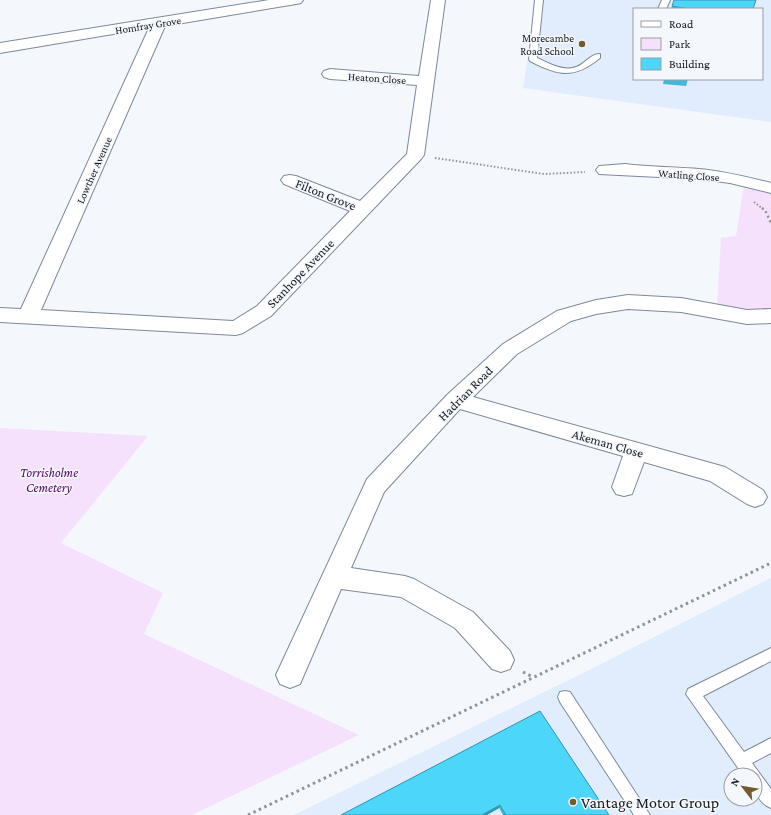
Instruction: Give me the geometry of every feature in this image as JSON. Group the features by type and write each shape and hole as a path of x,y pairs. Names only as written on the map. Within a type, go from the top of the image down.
{"street":[{"name":"Homfray Grove","path":"0,48 296,0"},
{"path":"415,155 438,0"},
{"name":"Lowther Avenue","path":"28,318 160,23"},
{"name":"Heaton Close","path":"330,74 425,81"},
{"name":"Stanhope Avenue","path":"0,315 28,318 236,328 264,311 415,155"},
{"name":"Watling Close","path":"605,170 625,169 650,172 699,174 730,178 771,188"},
{"name":"Filton Grove","path":"290,180 362,209"},
{"name":"Hadrian Road","path":"290,675 375,486 456,400 510,349 564,316 596,307 628,302 681,305 748,317 771,316"},
{"name":"Akeman Close","path":"456,400 717,474 755,497"},
{"path":"624,487 636,451"},
{"path":"335,577 405,587 464,620 501,660"}],"lane":[{"path":"539,0 533,59 545,66 560,70 578,70 598,56"},
{"path":"746,767 693,694 771,654"},
{"path":"565,698 643,815"},
{"path":"742,761 771,745"},
{"path":"763,790 771,801"}],"path":[{"path":"415,155 544,174 576,174 605,170"},
{"path":"248,815 771,563"}],"shaded area":[{"name":"Morecambe Road School","path":"537,0 771,0 771,122 523,88"},
{"path":"771,578 771,815 294,815 583,673"}],"green space":[{"path":"744,184 771,190 771,312 717,308 721,238 736,236"},
{"name":"Torrisholme Cemetery","path":"0,428 148,436 61,543 163,593 144,634 359,735 192,815 0,815"}],"building":[{"path":"674,0 756,0 753,8 683,8 672,6"},
{"path":"540,711 609,815 506,815 500,805 482,815 341,815"}],"place":[{"name":"Morecambe Road School","path":"582,44"},
{"name":"Vantage Motor Group","path":"573,802"}]}
